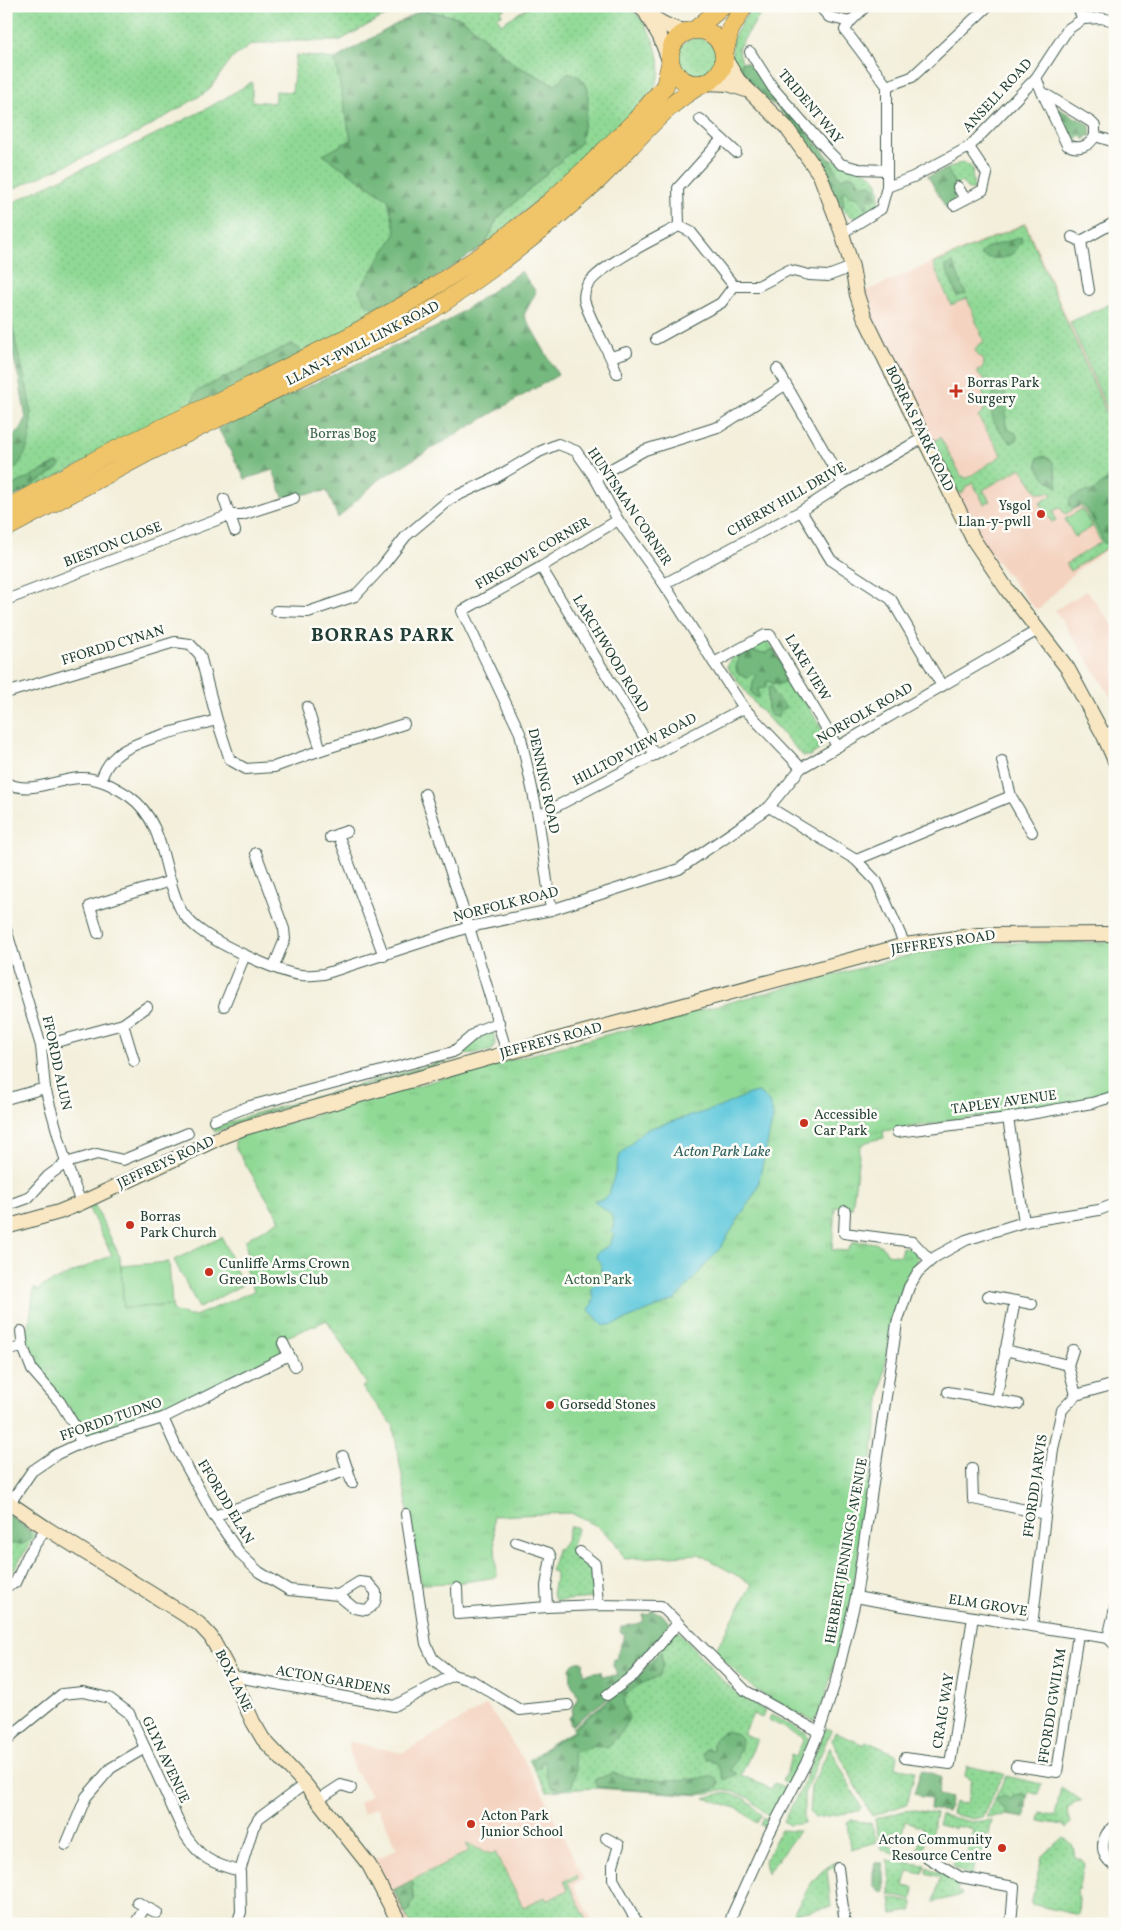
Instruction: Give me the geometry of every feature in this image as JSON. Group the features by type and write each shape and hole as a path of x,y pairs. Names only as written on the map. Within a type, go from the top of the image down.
{"highway":[{"path":"723,6 691,30 679,36 673,43 670,51 670,62 674,72 686,82 704,83 719,73 730,30 744,6"},
{"path":"691,30 712,34 722,46 724,55"},
{"name":"LLAN-Y-PWLL LINK ROAD","path":"6,509 104,456 346,338 418,298 480,256 551,201 586,169 636,120 665,86 670,62"},
{"name":"LLAN-Y-PWLL LINK ROAD","path":"6,528 145,454 416,320 443,303 496,265 557,217 626,153 674,103 688,91 704,83"}],"street":[{"path":"819,6 829,17 850,22"},
{"path":"842,233 881,209 887,187 888,86 845,30 850,22 866,6"},
{"path":"888,86 912,77 988,6"},
{"path":"1077,6 1083,19 1101,18 1115,21"},
{"path":"642,9 671,28 691,30"},
{"path":"642,9 660,37 670,62"},
{"name":"ANSELL ROAD","path":"887,187 912,177 969,147 1036,78 1068,29 1083,19"},
{"name":"TRIDENT WAY","path":"750,52 773,88 841,164 859,169 887,170"},
{"name":"BORRAS PARK ROAD","path":"724,55 732,71 747,90 761,101 786,127 820,175 842,233 864,316 973,539 1008,591 1068,669 1109,733 1115,761"},
{"path":"1036,78 1042,92 1067,145 1076,148 1088,145 1095,136 1095,126 1042,92"},
{"name":"BORRAS PARK ROAD","path":"704,83 728,84 747,90"},
{"path":"700,119 736,152"},
{"path":"1095,136 1115,142"},
{"path":"679,226 678,188 722,139"},
{"path":"954,205 983,190 987,174 969,147"},
{"path":"958,187 964,199"},
{"path":"1089,290 1077,239 1115,222"},
{"path":"679,226 690,232 734,286"},
{"path":"617,373 584,301 586,286 596,276 627,255 679,226"},
{"path":"734,286 758,286 789,270 809,275 828,276 852,267"},
{"path":"656,338 721,302 734,286"},
{"path":"611,357 627,352"},
{"path":"777,369 843,484"},
{"path":"596,478 645,450 721,426 785,385"},
{"name":"CHERRY HILL DRIVE","path":"664,584 801,512 843,484 923,438"},
{"name":"HUNTSMAN CORNER","path":"276,611 308,612 355,596 381,568 406,536 450,498 496,478 539,452 558,444 576,451 596,478 618,520 664,584 744,708 801,768"},
{"name":"BIESTON CLOSE","path":"6,600 230,515 242,515 294,498"},
{"path":"224,499 235,531"},
{"path":"801,512 831,560 891,599 942,686"},
{"name":"FIRGROVE CORNER","path":"462,611 541,567 618,520"},
{"name":"LARCHWOOD ROAD","path":"541,567 655,755"},
{"name":"DENNING ROAD","path":"462,611 520,732 538,816 551,910"},
{"name":"NORFOLK ROAD","path":"6,783 35,788 80,778 100,780 135,801 149,817 162,848 180,909 200,930 245,955 274,966 300,975 324,974 469,927 551,910 679,869 769,807 801,768 1038,630"},
{"name":"LAKE VIEW","path":"714,663 770,634 836,746"},
{"name":"FFORDD CYNAN","path":"6,693 175,642 190,644 200,655 217,720 230,760 246,769 274,767 404,724"},
{"path":"307,707 321,750"},
{"name":"HILLTOP VIEW ROAD","path":"538,816 744,708"},
{"path":"100,780 116,755 147,740 217,720"},
{"path":"1002,760 1011,796 1033,833"},
{"path":"425,794 469,927 507,1053"},
{"path":"856,860 1011,796"},
{"path":"769,807 856,860 877,882 905,945"},
{"path":"338,834 384,956"},
{"path":"256,853 255,865 284,929 285,939 274,966"},
{"path":"98,933 89,902 171,881"},
{"name":"FFORDD ALUN","path":"6,929 42,1046 45,1088 66,1163 81,1204"},
{"name":"JEFFREYS ROAD","path":"6,1227 81,1204 221,1137 244,1128 507,1053 905,945 978,935 1115,934"},
{"path":"224,1006 245,955"},
{"path":"42,1046 124,1024 146,1007"},
{"name":"JEFFREYS ROAD","path":"214,1120 250,1106 453,1052 480,1030 499,1022"},
{"path":"124,1024 134,1061"},
{"path":"6,1099 45,1088"},
{"name":"TAPLEY AVENUE","path":"897,1132 1008,1118 1092,1103 1115,1096"},
{"path":"1008,1118 1024,1222"},
{"name":"JEFFREYS ROAD","path":"6,1206 28,1198 48,1176 66,1163 97,1154 123,1160 188,1133"},
{"name":"HERBERT JENNINGS AVENUE","path":"730,1924 732,1915 768,1836 806,1763 819,1732 838,1672 856,1597 897,1323 909,1287 918,1272 930,1260 966,1240 1024,1222 1099,1210 1115,1204"},
{"path":"845,1211 844,1233 912,1242 930,1260"},
{"path":"988,1296 1032,1304"},
{"path":"996,1400 1015,1301"},
{"path":"22,1331 23,1346 32,1370 60,1402 74,1425 81,1444"},
{"path":"283,1343 295,1366"},
{"path":"8,1350 23,1346"},
{"path":"1006,1350 1068,1364"},
{"path":"1073,1350 1068,1364 1076,1396 1115,1384"},
{"name":"FFORDD TUDNO","path":"8,1502 32,1471 56,1454 81,1444 163,1418 289,1355"},
{"path":"948,1392 1018,1404"},
{"name":"FFORDD JARVIS","path":"1032,1626 1053,1449 1062,1410 1076,1396"},
{"name":"FFORDD ELAN","path":"163,1418 177,1449 214,1516 241,1555 259,1572 289,1590 338,1595"},
{"path":"343,1456 352,1482"},
{"path":"972,1469 973,1499 1045,1514"},
{"path":"214,1516 348,1470"},
{"name":"BOX LANE","path":"8,1502 199,1624 211,1637 232,1676 253,1722 264,1739 305,1784 369,1864 400,1924"},
{"path":"406,1514 426,1644 433,1659 453,1675 473,1681 520,1710 568,1706"},
{"path":"6,1586 14,1583 28,1555 46,1528"},
{"path":"516,1542 549,1553 551,1557 546,1586 547,1607"},
{"path":"580,1552 595,1564 598,1605"},
{"path":"359,1582 368,1583 374,1589 376,1596 373,1605 366,1610 358,1610 338,1595 359,1582"},
{"path":"351,1587 348,1596 351,1605"},
{"path":"458,1588 458,1614 547,1607 598,1605 658,1606 669,1612 746,1691 819,1732"},
{"name":"ELM GROVE","path":"856,1597 1078,1634 1112,1642"},
{"path":"1112,1642 1115,1608"},
{"name":"CRAIG WAY","path":"905,1758 950,1764 973,1617"},
{"path":"607,1695 634,1675 678,1623"},
{"name":"FFORDD GWILYM","path":"1016,1766 1057,1772 1078,1634"},
{"name":"ACTON GARDENS","path":"232,1676 394,1706 453,1675"},
{"name":"GLYN AVENUE","path":"6,1743 13,1734 62,1694 83,1692 109,1698 129,1713 184,1834 194,1849 208,1861 240,1871"},
{"path":"71,1841 86,1797 111,1768 145,1748"},
{"path":"237,1924 241,1912 240,1871 253,1828 258,1818 305,1784"},
{"path":"318,1800 341,1785 351,1788"},
{"path":"1115,1825 1105,1834 1102,1847 1107,1859 1115,1866"},
{"path":"606,1838 619,1845 612,1865 613,1879 638,1924"},
{"path":"927,1857 960,1878 1014,1887 1011,1924"},
{"path":"838,1868 845,1924"},
{"path":"135,1924 141,1904 157,1914"}],"shaded area":[{"path":"1026,222 1115,428 1115,534 1107,549 1076,571 1040,608 1036,609 980,541 859,294"},
{"path":"1087,591 1115,628 1115,703 1055,610"},
{"name":"Acton Park Junior School","path":"487,1705 540,1788 584,1880 574,1885 594,1924 400,1924 369,1865 376,1860 374,1856 380,1858 397,1848 377,1807 363,1814 359,1803 371,1795 354,1770 348,1741 402,1753"}],"green space":[{"path":"6,6 406,6 339,41 282,41 251,45 231,59 208,91 168,115 136,134 6,192"},
{"path":"428,6 505,6 506,8 501,11 502,15 497,17 501,24 530,6 628,6 640,17 651,35 659,57 660,73 654,89 598,149 485,245 497,219 580,143 568,73 555,85 515,65 462,18 421,10"},
{"path":"752,6 766,6 738,48 742,62 740,65 748,82 756,86 773,105 749,87 731,57 733,38"},
{"path":"421,10 462,18 515,65 555,85 567,73 580,77 588,89 588,104 580,143 497,219 485,245 384,312 367,305 359,291 396,233 388,199 323,155 351,140 335,59"},
{"path":"697,38 708,41 714,47 717,58 714,69 708,75 697,78 686,75 680,69 677,58 680,47 686,41"},
{"path":"296,55 335,59 351,140 324,155 388,199 396,233 359,291 384,312 305,355 300,349 291,344 196,392 195,409 6,501 61,466 57,463 6,489 6,476 20,462 31,431 6,288 6,209 18,200 44,187 208,108 252,82 252,101 274,103 276,91 292,92"},
{"path":"742,62 746,62 754,68 830,159 842,179 847,175 855,177 861,186 870,184 876,189 877,196 874,200 870,198 867,200 868,206 865,208 857,196 849,196 845,191 842,194 843,207 839,205 819,163 805,142 774,104 752,85 743,80 746,76 740,65"},
{"path":"1054,108 1090,125 1091,136 1087,136 1085,140 1080,135 1077,140 1073,140 1067,135 1067,129"},
{"path":"830,159 868,172 878,184 880,194 878,206 868,214 860,217 852,216 844,211 836,200 844,204 842,194 845,191 860,199 867,200 870,198 874,200 870,184 861,186 855,177 847,175 842,179"},
{"path":"962,162 974,170 972,172 974,190 968,189 961,182 955,185 947,169"},
{"path":"947,169 955,185 956,194 955,199 946,208 928,176"},
{"path":"1025,224 1115,433 1115,531 1106,548 1070,571 1066,564 1101,542 1084,508 1080,506 1065,514 1060,507 1053,512 1056,520 1052,522 1040,503 1052,495 1050,492 1037,492 1021,468 983,490 990,501 984,504 973,483 967,486 962,494 956,490 934,444 940,437 962,477 964,476 966,479 1002,455 978,417 984,408 985,401 982,390 988,386 985,379 977,373 984,364 983,358 978,356 975,350 978,345 984,342 967,298 951,305 933,264"},
{"path":"1021,237 1022,241 1016,250 1008,256 991,258 980,254 986,248"},
{"path":"953,263 966,294 957,296 945,266"},
{"name":"Borras Bog","path":"521,271 536,292 524,315 558,375 378,480 338,518 327,491 283,497 273,470 245,479 218,428 445,323"},
{"path":"6,288 16,345 29,396 31,432 27,448 19,463 6,476 6,443 8,439 20,430 26,419 19,378 6,331"},
{"path":"1115,302 1115,428 1070,322"},
{"path":"291,344 300,349 305,355 195,409 193,399 196,392"},
{"path":"997,389 1005,390 1007,429 1016,433 1017,440 1011,443 996,425 991,411 991,404"},
{"path":"1045,456 1053,462 1058,487 1045,478 1037,465 1038,458"},
{"path":"57,463 61,465 49,475 6,501 6,489"},
{"path":"1115,472 1115,536 1105,544 1086,507 1081,504 1073,509 1069,505 1070,498 1083,492 1094,491"},
{"path":"1082,509 1092,527 1075,537 1065,519"},
{"path":"763,641 770,643 826,736 824,737 823,747 810,756 803,756 756,705 727,667 730,659"},
{"path":"752,649 755,652 768,653 769,650 774,650 787,672 784,682 777,685 767,681 765,688 758,689 759,697 755,697 751,692 755,675 753,673 747,678 737,673 736,667 740,654"},
{"path":"772,686 774,695 786,707 780,711 778,717 771,716 768,710 768,690"},
{"name":"Acton Park","path":"1115,942 1115,1089 1103,1092 1084,1102 883,1131 884,1138 867,1142 860,1148 852,1208 835,1207 832,1250 847,1251 853,1242 868,1242 882,1246 887,1254 900,1256 902,1247 915,1250 918,1258 904,1285 894,1314 850,1607 820,1716 818,1715 814,1721 773,1701 748,1684 715,1651 752,1584 699,1554 625,1559 614,1541 597,1526 571,1513 493,1516 497,1577 457,1583 421,1584 393,1425 362,1387 367,1385 327,1320 277,1341 282,1352 162,1414 88,1436 81,1432 72,1411 39,1373 28,1347 24,1330 29,1327 34,1288 39,1291 41,1287 112,1255 88,1207 94,1204 120,1257 124,1308 172,1305 173,1311 188,1316 195,1316 254,1291 245,1268 252,1264 245,1241 280,1220 235,1147 235,1141 239,1137 450,1076 906,956 980,943"},
{"path":"490,1032 494,1033 495,1044 491,1051 466,1054 425,1069 255,1116 215,1132 213,1128 253,1114 437,1063"},
{"name":"Cunliffe Arms Crown Green Bowls Club","path":"222,1237 242,1285 199,1308 174,1260"},
{"path":"169,1262 172,1305 124,1308 121,1266"},
{"path":"6,1512 33,1533 34,1537 11,1574 6,1577"},
{"path":"6,1512 29,1531 30,1538 25,1543 6,1545"},
{"path":"571,1526 577,1529 572,1546 590,1561 593,1598 556,1601 552,1595 556,1572 551,1571 557,1549 565,1543"},
{"path":"651,1610 662,1614 671,1625 635,1677 571,1726 569,1718 573,1713 572,1710 578,1697 571,1683 570,1667 576,1663 583,1662 584,1674 601,1671 602,1676 618,1675 613,1665 625,1634 620,1632 621,1627 643,1621 643,1615 650,1614"},
{"path":"677,1630 724,1682 743,1698 765,1711 762,1718 753,1714 744,1734 757,1740 741,1775 771,1789 774,1783 787,1788 765,1826 760,1825 763,1818 767,1820 769,1817 749,1798 735,1792 721,1790 700,1795 595,1788 547,1791 529,1760 552,1743 573,1731 572,1728 636,1678"},
{"path":"661,1652 663,1666 659,1675 632,1689 625,1698 624,1705 629,1718 624,1729 609,1746 600,1747 593,1745 584,1750 573,1751 576,1770 572,1786 561,1789 552,1787 546,1776 545,1761 542,1761 540,1768 537,1769 531,1761 552,1744 575,1731 574,1728 637,1679"},
{"path":"771,1715 806,1733 809,1740 788,1785 782,1781 787,1772 791,1755 796,1757 804,1738 769,1720"},
{"path":"826,1728 831,1730 804,1794 804,1823 789,1825 783,1821 799,1793"},
{"path":"726,1731 737,1734 741,1739 741,1748 731,1770 738,1774 724,1780 717,1765 703,1755 705,1749 713,1750 715,1738"},
{"path":"835,1732 864,1745 866,1741 898,1755 896,1767 915,1771 907,1804 872,1816 832,1740"},
{"path":"830,1747 861,1807 859,1811 815,1818 809,1812 811,1787"},
{"path":"967,1766 1004,1774 982,1817 974,1819 951,1814 954,1802 961,1804 967,1802 972,1780 965,1776"},
{"path":"921,1770 940,1776 938,1795 951,1798 947,1812 930,1809 931,1798 921,1797 914,1793"},
{"path":"613,1773 634,1778 662,1780 714,1776 719,1781 719,1785 713,1790 699,1794 597,1787 594,1780"},
{"path":"1006,1776 1041,1784 1039,1794 1029,1792 1027,1798 1025,1794 1015,1800 1009,1804 1006,1815 986,1817"},
{"path":"1061,1787 1082,1801 1075,1802 1067,1810 1071,1823 1066,1828 1064,1825 1039,1821 1041,1812 1055,1816"},
{"path":"722,1793 740,1797 752,1805 761,1815 757,1823 739,1809 705,1798"},
{"path":"1025,1794 1027,1798 1025,1818 1006,1815 1006,1809 1002,1808 997,1801 1003,1795 1011,1800 1013,1796"},
{"path":"915,1810 936,1814 930,1840 926,1839 922,1853 917,1852 923,1827 905,1821 902,1834 891,1832 888,1845 901,1849 900,1854 882,1850 874,1819"},
{"path":"941,1815 972,1822 992,1820 989,1835 986,1834 980,1862 975,1861 971,1877 952,1866 955,1856 966,1858 973,1830 956,1826 955,1829 938,1825"},
{"path":"851,1820 871,1823 877,1842 850,1849 847,1822"},
{"path":"781,1830 799,1831 767,1874 765,1860"},
{"path":"1063,1837 1073,1846 1075,1857 1082,1860 1084,1865 1077,1893 1079,1898 1078,1915 1031,1904 1042,1856"},
{"path":"466,1844 491,1854 495,1852 523,1907 545,1897 547,1901 568,1890 564,1881 577,1875 578,1878 568,1883 589,1924 410,1924 393,1890 469,1851"},
{"path":"887,1860 925,1865 923,1874 908,1871 904,1886 914,1888 912,1900 890,1895 890,1871"},
{"path":"834,1863 834,1868 827,1870 831,1907 793,1914 815,1879"},
{"path":"875,1863 882,1863 885,1892 881,1892 873,1885"},
{"path":"927,1867 959,1883 957,1893 961,1892 962,1895 934,1902 940,1877 926,1873"},
{"path":"411,1881 414,1885 412,1888 414,1900 410,1904 410,1910 405,1913 394,1890"},
{"path":"891,1898 914,1903 912,1911 893,1914"}],"water":[{"name":"Acton Park Lake","path":"758,1092 769,1103 773,1118 757,1189 721,1247 675,1300 615,1324 604,1326 589,1310 594,1299 591,1288 604,1277 601,1273 601,1262 596,1258 597,1253 609,1245 614,1235 612,1232 614,1220 594,1200 602,1200 609,1194 620,1155 644,1130 720,1107"}],"place":[{"name":"Borras Park Surgery","path":"956,391"},
{"name":"Ysgol Llan-y-pwll","path":"1041,514"},
{"name":"Accessible Car Park","path":"804,1123"},
{"name":"Borras Park Church","path":"130,1225"},
{"name":"Cunliffe Arms Crown Green Bowls Club","path":"209,1272"},
{"name":"Gorsedd Stones","path":"550,1405"},
{"name":"Acton Park Junior School","path":"471,1824"},
{"name":"Acton Community Resource Centre","path":"1002,1848"}],"district":[{"name":"BORRAS PARK","path":"383,636"}]}
